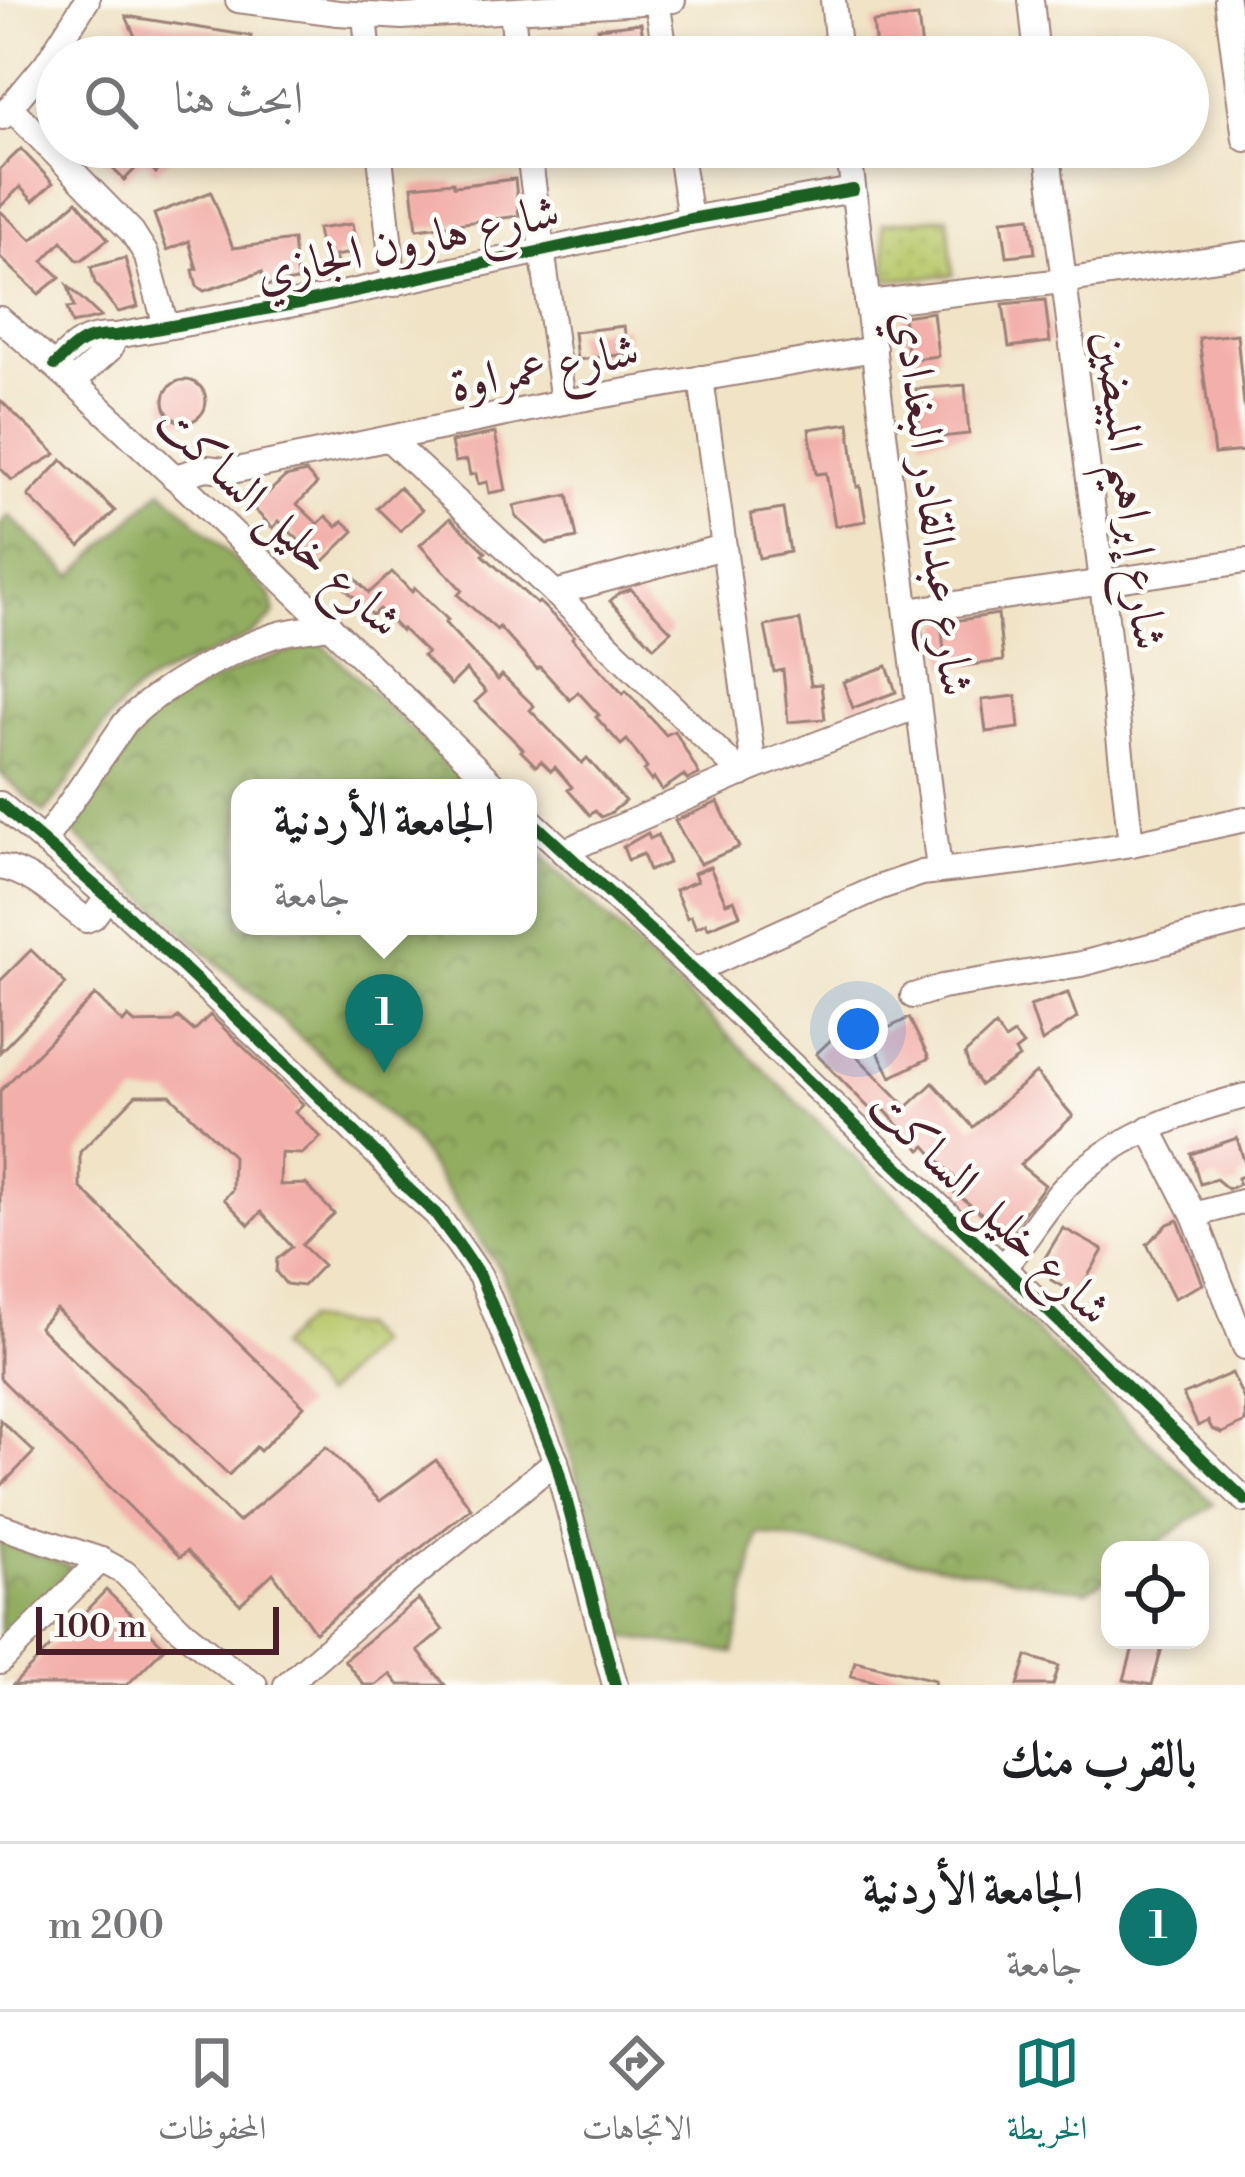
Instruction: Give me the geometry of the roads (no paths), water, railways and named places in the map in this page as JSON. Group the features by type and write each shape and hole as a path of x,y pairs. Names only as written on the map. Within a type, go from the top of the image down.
{"street":[{"path":"64,36 87,0"},
{"path":"238,0 402,17 673,0"},
{"path":"833,0 837,36"},
{"path":"1031,0 1035,36"},
{"path":"1245,1 1231,0 1245,139"},
{"path":"657,1 662,36"},
{"path":"512,11 515,36"},
{"path":"365,16 367,36"},
{"path":"36,76 5,114 36,143"},
{"path":"63,168 132,232 146,254 166,326"},
{"path":"381,168 394,284"},
{"path":"531,168 563,402"},
{"path":"682,168 690,219"},
{"name":"شارع عبدالقادر البغدادي","path":"850,168 939,869"},
{"name":"شارع إبراهيم المبيضين","path":"1050,168 1131,844"},
{"name":"شارع هارون الجازي","path":"64,374 110,349 116,336 853,190"},
{"path":"867,303 1245,254"},
{"name":"شارع خليل الساكت","path":"0,319 199,500 488,779"},
{"name":"شارع عمراوة","path":"174,478 207,468 232,471 563,402 874,349"},
{"path":"701,378 748,771"},
{"path":"390,440 748,771"},
{"path":"199,500 210,485 232,471"},
{"path":"555,593 723,547"},
{"path":"908,610 1245,561"},
{"path":"274,636 293,591"},
{"path":"44,841 141,706 190,676 274,636 329,626"},
{"path":"563,852 748,771 918,706"},
{"path":"5,818 44,841 108,897 306,1083 436,1214 481,1276 556,1461 615,1685"},
{"path":"694,971 878,888 939,869 1027,861 1245,819"},
{"name":"شارع خليل الساكت","path":"537,827 694,971 1245,1500"},
{"path":"0,867 30,878 86,920 108,897"},
{"path":"913,996 1082,964 1245,920"},
{"path":"1003,1268 1070,1182 1089,1165 1149,1128 1245,1096"},
{"path":"1149,1128 1194,1215 1245,1348"},
{"path":"1194,1215 1245,1201"},
{"path":"286,1685 556,1461"},
{"path":"0,1526 125,1573 180,1629 255,1685"},
{"path":"0,1662 100,1560"}],"place":[{"name":"الجامعة الأردنية","path":"384,1073"}]}
